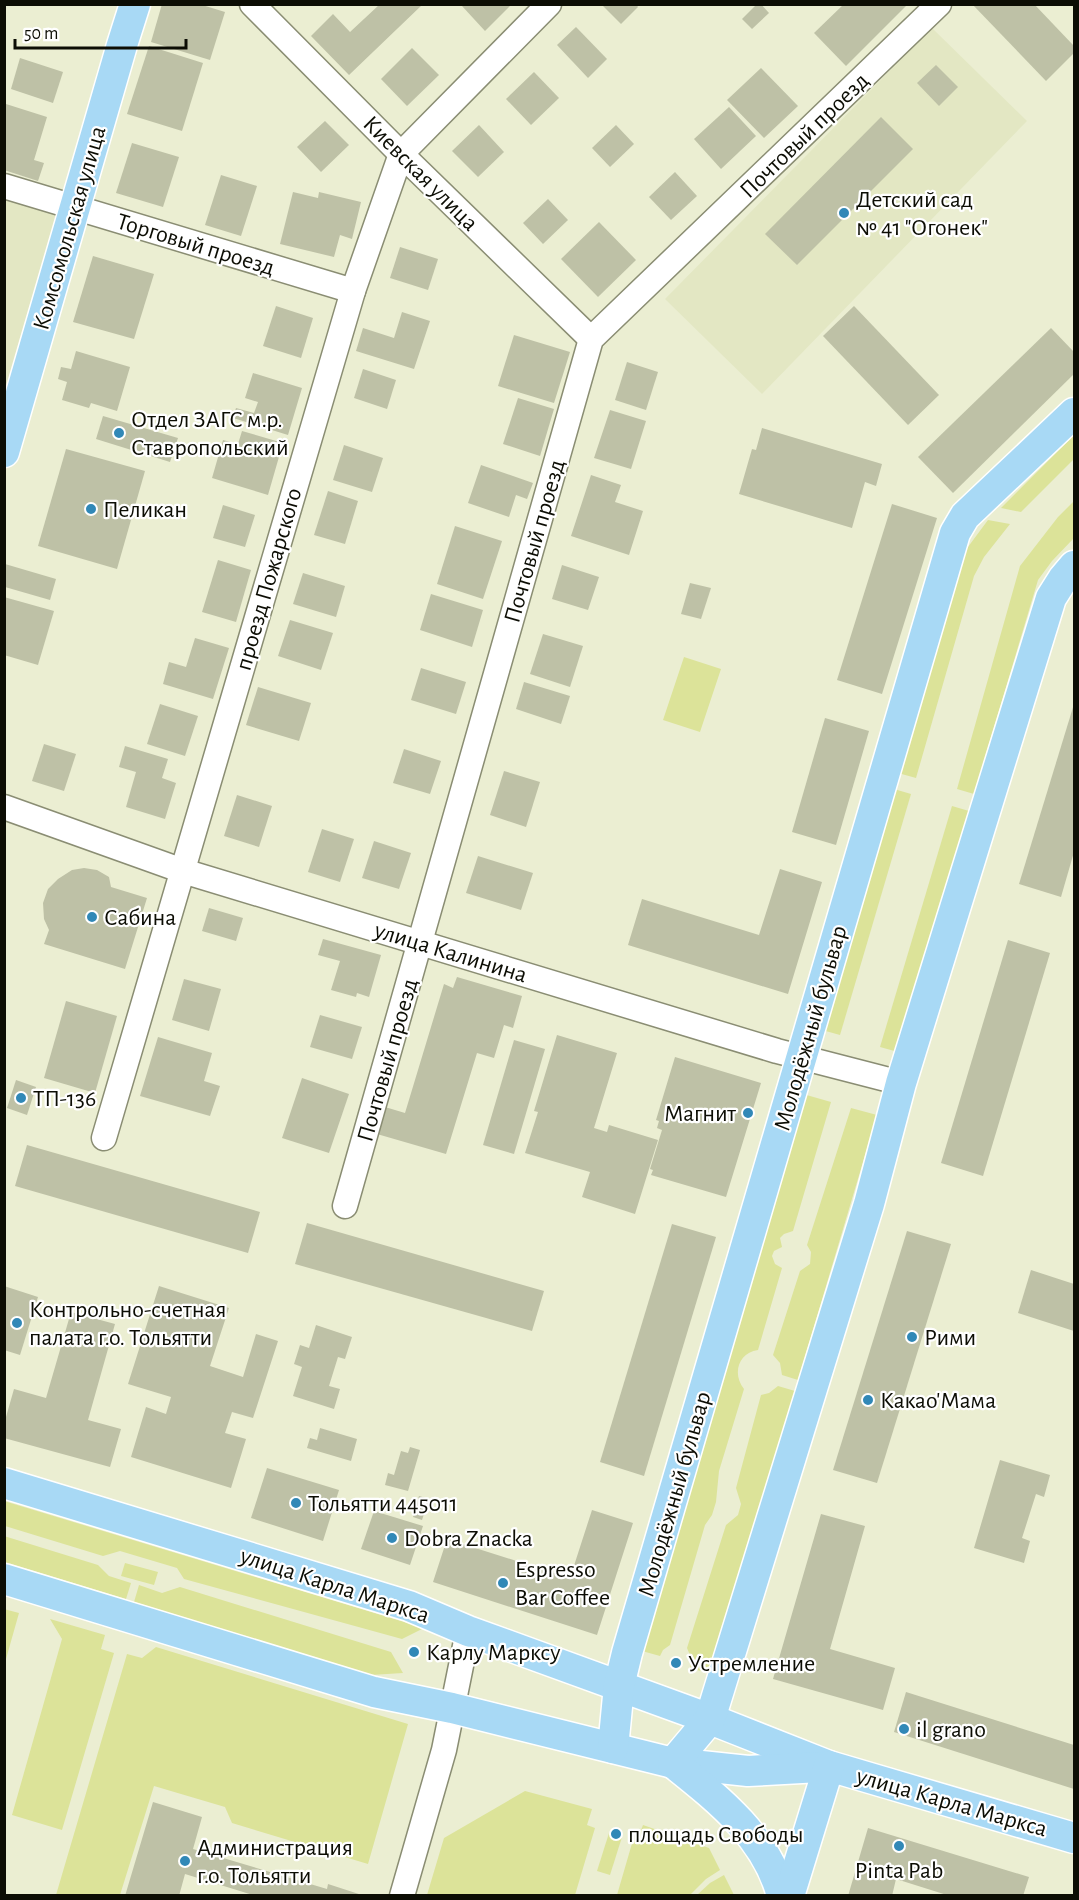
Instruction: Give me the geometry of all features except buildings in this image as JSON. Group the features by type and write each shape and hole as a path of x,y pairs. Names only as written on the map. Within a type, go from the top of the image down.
{"main road":[{"name":"Комсомольская улица","path":"4,452 135,4"},
{"name":"Молодёжный бульвар","path":"613,1748 619,1686 955,533 965,516 1074,413"},
{"path":"782,1896 770,1865 742,1823 716,1797 673,1763 710,1719 869,1204 901,1083 1051,598 1074,566"},
{"name":"улица Карла Маркса","path":"4,1483 409,1606 830,1766 1074,1838"},
{"name":"улица Карла Маркса","path":"4,1579 374,1692 452,1708 673,1763 748,1771 830,1766"},
{"path":"789,1896 830,1766"}],"street":[{"name":"Киевская улица","path":"252,4 401,154 591,339"},
{"name":"проезд Пожарского","path":"104,1138 353,291 401,154 549,4"},
{"name":"Почтовый проезд","path":"345,1206 591,339 939,4"},
{"name":"Торговый проезд","path":"4,186 353,291"},
{"name":"улица Калинина","path":"4,807 183,871 629,1007 901,1083"},
{"path":"402,1896 444,1750 468,1630"}],"shaded area":[{"name":"Детский сад № 41 \"Огонек\"","path":"932,28 1027,121 762,394 665,299"},
{"path":"5,190 67,209 5,426"}],"green space":[{"path":"1074,435 1074,459 1021,512 1001,508"},
{"path":"1074,501 1074,538 1038,580 974,794 957,789 1020,566 1058,517"},
{"path":"988,520 1010,524 984,557 974,576 916,778 898,773 957,568 965,551"},
{"path":"684,657 721,669 700,732 663,720"},
{"path":"894,789 911,794 840,1035 822,1030"},
{"path":"952,806 969,811 898,1052 880,1047"},
{"path":"803,1094 831,1102 793,1231 780,1238 782,1247 774,1251 772,1256 775,1264 782,1268 758,1350 746,1355 739,1365 738,1377 744,1389 719,1471 716,1502 712,1515 705,1525 670,1645 663,1650 660,1656 642,1651"},
{"path":"851,1108 877,1115 798,1380 782,1375 780,1363 773,1355 800,1271 810,1264 811,1252 807,1245"},
{"path":"778,1386 795,1391 708,1673 690,1668 692,1660 687,1648 726,1525 738,1515 741,1504 736,1488 761,1395 769,1393"},
{"path":"4,1501 424,1628 402,1639 184,1579 177,1568 120,1551 103,1556 5,1526"},
{"path":"4,1536 98,1565 109,1576 131,1583 126,1599 5,1562"},
{"path":"125,1563 158,1572 154,1585 121,1576"},
{"path":"139,1585 162,1593 180,1587 391,1652 403,1673 371,1675 134,1602"},
{"path":"4,1609 19,1613 6,1659 4,1659"},
{"path":"50,1619 105,1635 101,1649 114,1653 62,1830 12,1815 62,1639"},
{"path":"156,1647 408,1724 368,1864 232,1823 225,1807 154,1786 120,1895 56,1895 127,1654 142,1658"},
{"path":"525,1791 592,1809 587,1825 595,1828 575,1895 427,1895 444,1838"},
{"path":"643,1825 709,1848 720,1870 706,1879 690,1895 617,1895 633,1840 637,1841"},
{"path":"609,1833 622,1837 610,1875 597,1871"},
{"path":"724,1875 734,1895 697,1895 710,1883"}],"place":[{"name":"Детский сад № 41 \"Огонек\"","path":"844,213"},
{"name":"Отдел ЗАГС м.р. Ставропольский","path":"119,433"},
{"name":"Пеликан","path":"91,509"},
{"name":"Сабина","path":"92,917"},
{"name":"ТП-136","path":"21,1098"},
{"name":"Магнит","path":"748,1113"},
{"name":"Контрольно-счетная палата г.о. Тольятти","path":"17,1323"},
{"name":"Рими","path":"912,1337"},
{"name":"Какао'Мама","path":"868,1400"},
{"name":"Тольятти 445011","path":"296,1503"},
{"name":"Dobra Znacka","path":"392,1538"},
{"name":"Espresso Bar Coffee","path":"503,1583"},
{"name":"Карлу Марксу","path":"414,1652"},
{"name":"Устремление","path":"676,1663"},
{"name":"il grano","path":"904,1729"},
{"name":"площадь Свободы","path":"616,1834"},
{"name":"Pinta Pab","path":"899,1846"},
{"name":"Администрация г.о. Тольятти","path":"185,1861"}]}
